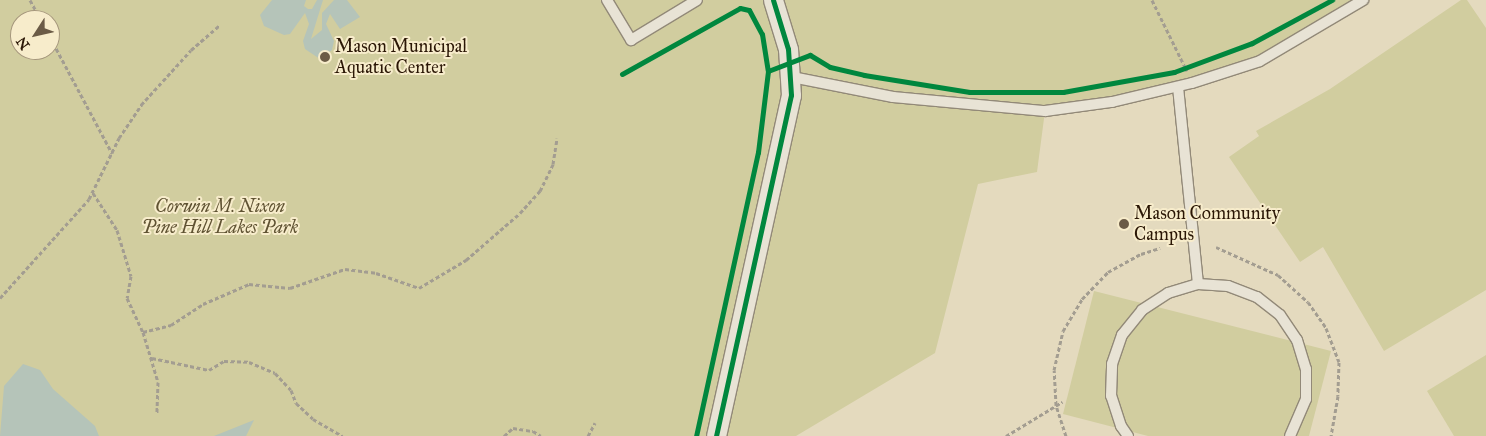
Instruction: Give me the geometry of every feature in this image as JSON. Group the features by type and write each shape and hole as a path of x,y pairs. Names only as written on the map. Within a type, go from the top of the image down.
{"street":[{"path":"720,434 791,95 792,77 788,49 773,0"}],"lane":[{"path":"607,0 631,40 697,0"},
{"path":"792,77 893,96 1027,111 1112,102 1178,87 1260,61 1363,0"},
{"path":"1178,87 1198,284"},
{"path":"1128,436 1121,426 1111,396 1112,364 1122,335 1142,310 1168,293 1198,284 1228,286 1257,297 1280,315 1297,340 1306,369 1306,399 1290,436"}],"path":[{"path":"1152,0 1188,74"},
{"path":"0,298 93,193 112,153 141,105 191,50 220,25"},
{"path":"60,56 112,153"},
{"path":"1180,70 1193,65"},
{"path":"143,332 171,325 203,304 249,284 290,288 345,269 376,273 419,288 466,260 520,213 540,191 553,164 557,138"},
{"path":"93,193 117,230 131,276 127,298 143,332 152,358 158,382 157,413"},
{"path":"1066,436 1056,405 1054,370 1064,331 1082,299 1108,272 1141,254 1160,248"},
{"path":"152,358 209,370 224,361 249,362 276,373 291,390 296,403 313,419 343,436"},
{"path":"1006,436 1062,402"},
{"path":"588,436 595,423"},
{"path":"504,436 513,428 533,431 541,436"}],"green space":[{"name":"Corwin M. Nixon Pine Hill Lakes Park","path":"0,0 1363,0 1260,61 1192,83 1045,111 1037,172 978,184 935,353 796,436 727,436 717,430 716,436 0,436"},
{"path":"1461,0 1467,0 1486,28 1486,290 1384,351 1323,247 1300,262 1229,157 1259,136 1256,131 1330,89"},
{"path":"1094,291 1331,351 1309,436 1148,436 1063,414"},
{"path":"1486,355 1486,436 1454,436 1427,391"}],"shaded area":[{"path":"272,0 306,0 304,6 312,9 317,0 323,0 311,39 322,30 322,13 334,0 347,0 360,17 340,29 330,14 326,24 334,41 332,50 320,59 305,49 303,41 309,24 305,13 290,34 284,35 264,26 260,15"},
{"path":"23,364 40,370 53,389 95,426 99,436 0,436 4,386"},
{"path":"254,420 246,436 214,436"}],"cycle path":[{"path":"716,436 791,95 788,49 773,0"},
{"path":"768,71 810,55 830,67 864,75 970,92 1063,92 1174,72 1252,43 1332,0"},
{"path":"622,74 740,8 749,10 762,34 768,71 758,152 696,436"}],"place":[{"name":"Mason Municipal Aquatic Center","path":"325,57"},
{"name":"Mason Community Campus","path":"1124,224"}]}
